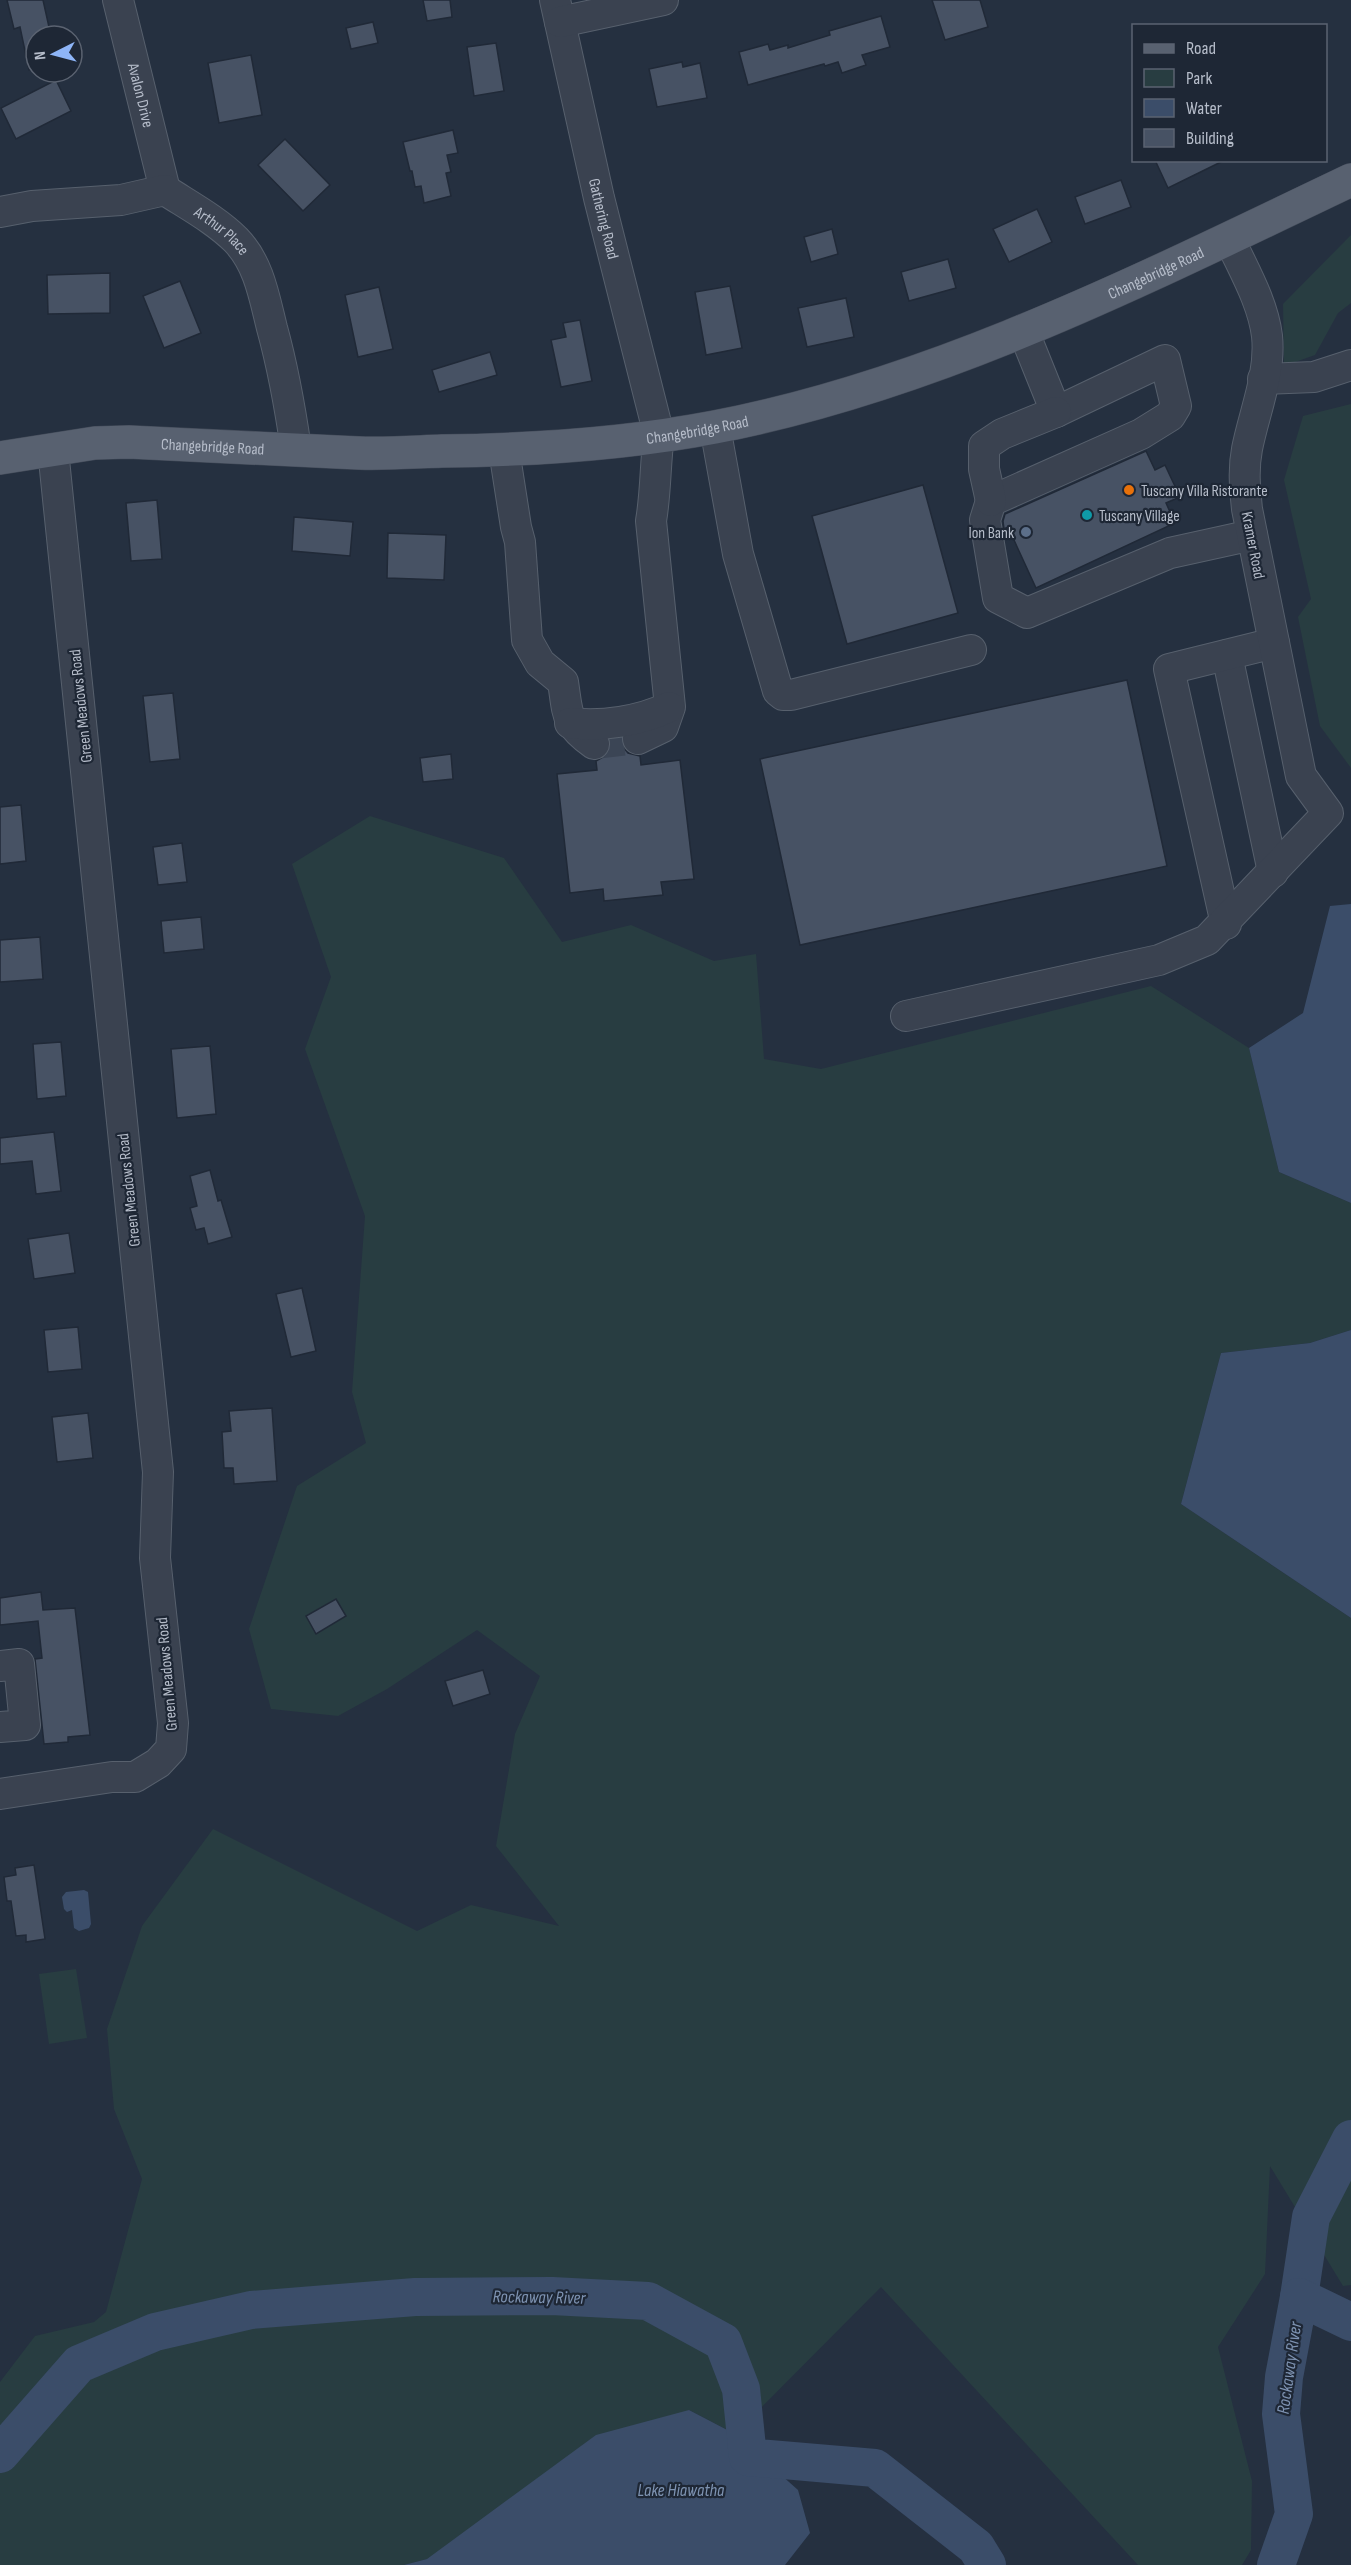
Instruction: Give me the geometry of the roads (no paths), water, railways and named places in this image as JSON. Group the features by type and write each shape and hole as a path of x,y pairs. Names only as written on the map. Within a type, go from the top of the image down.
{"main road":[{"name":"Changebridge Road","path":"0,458 95,443 129,442 361,453 514,449 659,435 715,427 823,402 891,381 1023,330 1229,238 1351,180"}],"street":[{"name":"Avalon Drive","path":"118,0 165,190"},
{"path":"558,11 663,0"},
{"name":"Gathering Road","path":"558,11 599,198 659,435"},
{"path":"0,212 42,205 121,200 165,190"},
{"name":"Arthur Place","path":"165,190 236,240 259,275 288,388 296,449"},
{"name":"Kramer Road","path":"1229,238 1263,314 1267,337 1267,360 1247,450 1244,480 1252,535 1301,777 1328,813 1273,872"},
{"path":"1023,330 1056,412"},
{"path":"991,501 1141,434 1170,416 1176,406 1165,360 1056,412 1002,434 984,446 984,469 991,501 985,520 998,598 1027,613 1170,553 1252,535"},
{"path":"1263,379 1314,377 1351,365"},
{"path":"715,427 738,554 778,691 783,695 791,695 971,650"},
{"path":"638,739 663,727 670,707 651,521 656,495 654,472 659,435"},
{"path":"514,449 516,527 520,542 527,640 540,663 563,682 570,723 594,744"},
{"name":"Green Meadows Road","path":"0,1794 112,1777 135,1777 158,1763 171,1749 173,1723 155,1557 158,1472 53,450"},
{"path":"1226,924 1169,669 1274,643"},
{"path":"906,1016 1159,960 1207,940 1226,924 1273,872 1227,655"},
{"path":"570,723 583,724 650,717 670,707"},
{"path":"0,1666 19,1664 25,1725 0,1728"}],"water":[{"path":"1351,904 1351,1203 1279,1172 1249,1048 1303,1013 1330,906"},
{"path":"1351,1330 1351,1618 1181,1504 1221,1353 1310,1343"},
{"path":"84,1890 88,1892 91,1924 89,1928 79,1931 74,1928 72,1910 67,1912 64,1909 62,1897 66,1892"},
{"name":"Lake Hiawatha","path":"689,2410 735,2434 798,2490 810,2533 785,2565 404,2565 427,2559 596,2435"}],"waterway":[{"path":"1299,2297 1311,2217 1351,2139"},
{"name":"Rockaway River","path":"0,2454 79,2364 155,2332 251,2310 415,2297 552,2296 648,2301 723,2342 741,2389 748,2457 875,2468 976,2547 987,2565"},
{"name":"Rockaway River","path":"1276,2565 1294,2514 1281,2414 1284,2377 1299,2297 1351,2322"}],"tunnel":[{"path":"594,744 638,739"}],"place":[{"name":"Tuscany Villa Ristorante","path":"1129,490"},
{"name":"Tuscany Village","path":"1087,515"},
{"name":"Ion Bank","path":"1026,532"}]}
